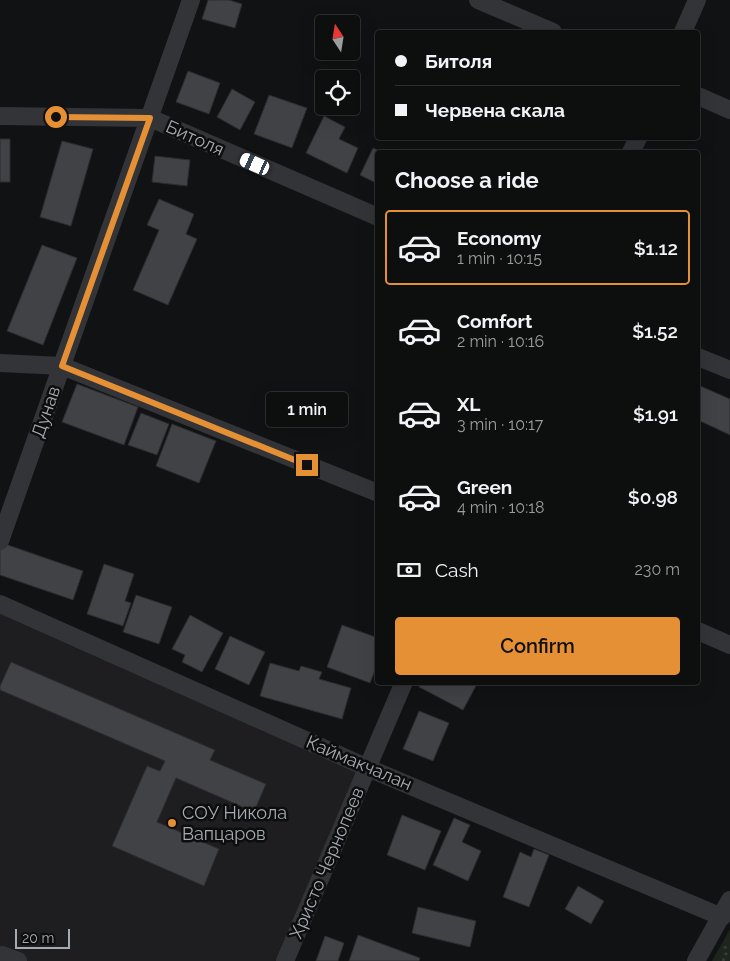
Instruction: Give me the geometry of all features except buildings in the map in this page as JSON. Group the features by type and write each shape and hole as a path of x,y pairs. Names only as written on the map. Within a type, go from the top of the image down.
{"street":[{"name":"Дунав","path":"0,541 191,0"},
{"path":"478,0 548,30"},
{"path":"684,30 696,0"},
{"path":"700,97 730,110"},
{"name":"Битоля","path":"0,116 150,118 375,216"},
{"path":"700,358 730,370"},
{"path":"0,363 62,366 375,492"},
{"name":"Каймакчалан","path":"0,604 368,768 722,917"},
{"path":"700,632 730,645"},
{"name":"Христо Чернопеев","path":"285,961 403,685"},
{"path":"696,961 730,900"},
{"path":"0,956 18,961"}],"shaded area":[{"name":"СОУ Никола Вапцаров","path":"0,604 368,768 285,961 18,961 0,956"},
{"path":"730,929 730,961 712,961"}],"place":[{"name":"СОУ Никола Вапцаров","path":"172,823"}],"route":[{"path":"56,117 150,118 62,366 307,465"}]}
